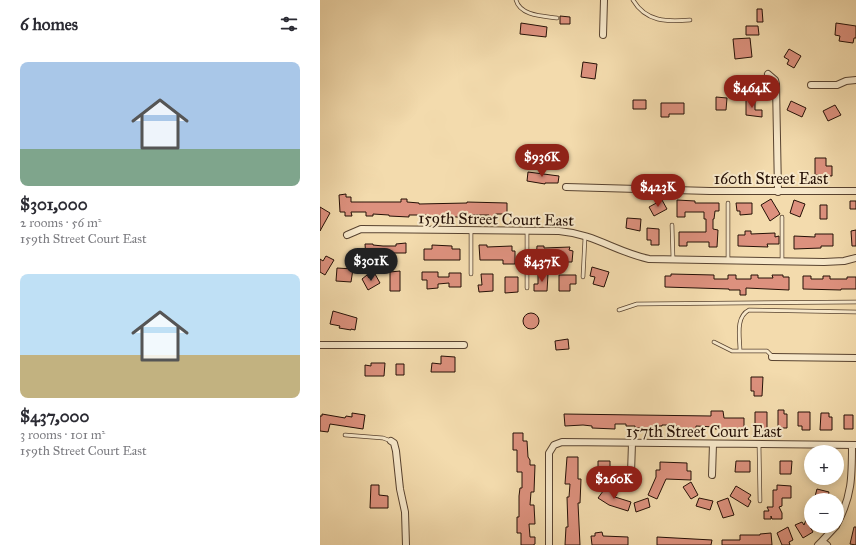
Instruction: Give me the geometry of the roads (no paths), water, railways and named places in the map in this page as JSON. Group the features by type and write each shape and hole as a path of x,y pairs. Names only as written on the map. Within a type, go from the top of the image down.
{"street":[{"path":"604,0 604,35"},
{"path":"768,74 775,80 776,84 778,192"},
{"path":"811,85 837,85 846,80 856,80"},
{"name":"160th Street East","path":"566,187 778,192 856,191"},
{"name":"159th Street Court East","path":"347,235 361,229 564,231 585,235 633,256 649,259 841,261 856,258"},
{"path":"320,345 464,345"},
{"path":"772,357 856,358"},
{"path":"391,441 394,443 396,451 400,489 405,512 406,545"},
{"name":"157th Street Court East","path":"549,545 549,453 554,445 562,442 854,445"},
{"path":"631,473 632,443"},
{"path":"712,475 713,444"},
{"path":"844,511 850,491 854,445"},
{"path":"822,544 830,533"}],"lane":[{"path":"516,0 518,6 525,11 557,18"},
{"path":"633,0 640,9 652,18 663,21 690,20"},
{"path":"728,203 728,260"},
{"path":"782,217 782,261"},
{"path":"672,225 673,260"},
{"path":"471,230 471,274"},
{"path":"527,231 527,288"},
{"path":"583,277 585,235"},
{"path":"619,310 637,304 856,302"},
{"path":"740,351 740,322 743,315 749,310 856,312"},
{"path":"714,342 732,351 768,351 772,357"},
{"path":"345,435 383,438 391,441"},
{"path":"759,444 760,501"}]}
